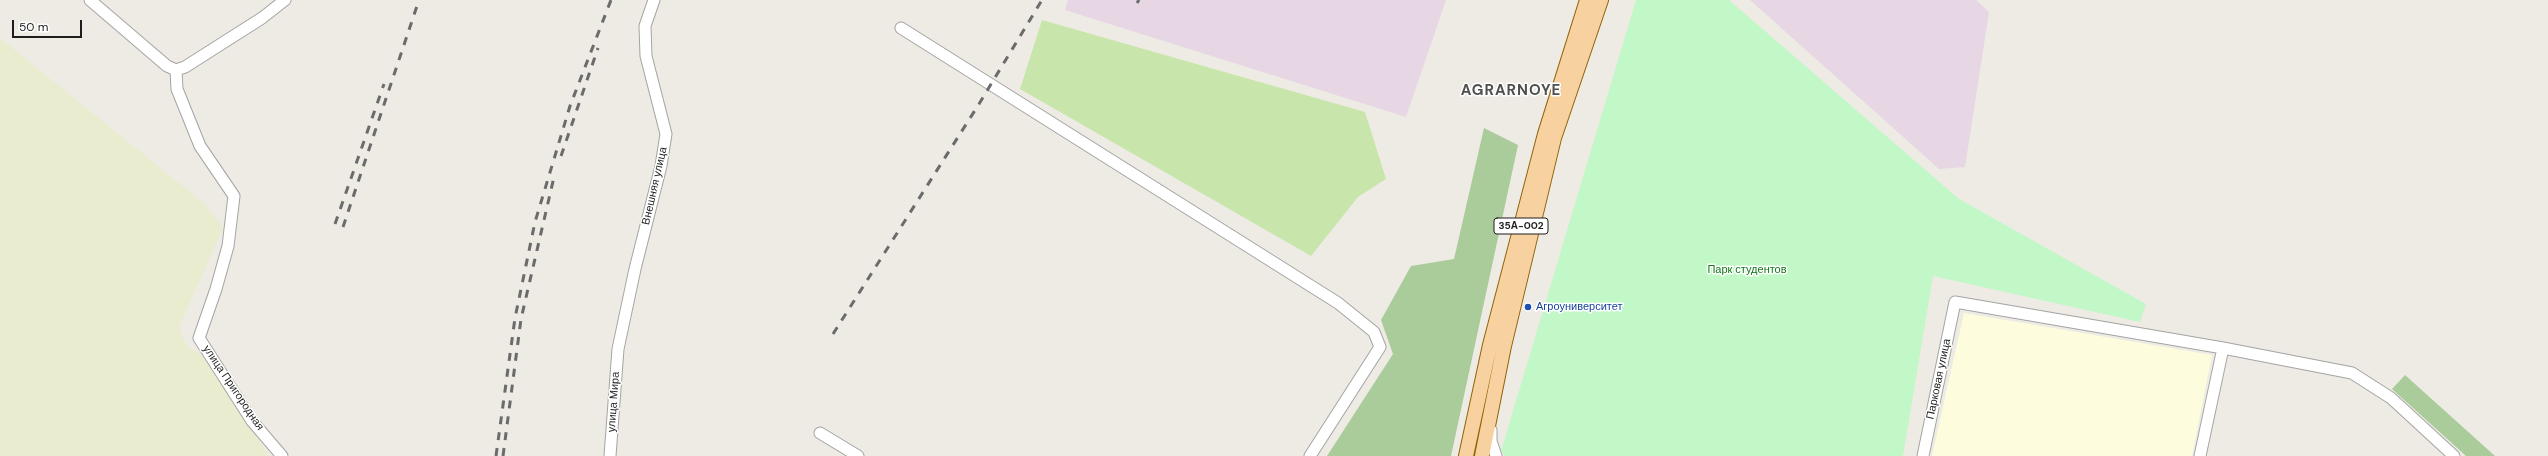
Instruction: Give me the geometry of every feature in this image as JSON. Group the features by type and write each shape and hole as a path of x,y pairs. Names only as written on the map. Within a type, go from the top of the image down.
{"main road":[{"name":"35А-002","path":"1466,456 1490,344 1545,134 1587,0"},
{"name":"35А-002","path":"1482,456 1554,138 1601,0"}],"street":[{"path":"90,0 167,66 176,70 186,67 262,18 285,0"},
{"name":"Внешняя улица","path":"618,349 635,269 661,166 666,134 646,56 645,26 654,0"},
{"path":"901,28 1338,303 1374,332 1380,347 1310,456"},
{"name":"улица Пригородная","path":"176,70 177,89 200,146 234,196 228,246 216,289 199,338 252,421 282,456"},
{"name":"Парковая улица","path":"1923,456 1955,302 2222,348"},
{"path":"2200,456 2222,348 2352,373 2391,398 2454,456"},
{"name":"улица Мира","path":"610,456 618,349"},
{"path":"1492,408 1491,441 1496,456"},
{"path":"820,432 858,456"}],"shaded area":[{"path":"1068,0 1446,0 1406,117 1065,10"},
{"path":"1750,0 1976,0 1989,12 1965,167 1939,169"},
{"path":"0,38 206,205 223,228 179,327 187,346 203,356 269,456 0,456"},
{"path":"1964,313 2212,355 2192,456 1932,456"}],"green space":[{"name":"Парк студентов","path":"1636,0 1729,0 1959,199 2146,304 2140,322 1933,276 1903,456 1505,456 1501,451"},
{"path":"1042,20 1365,112 1386,179 1358,197 1311,256 1020,89"},
{"path":"1484,128 1518,145 1451,456 1327,456 1393,354 1381,320 1411,266 1454,259"},
{"path":"2405,375 2495,456 2466,456 2392,389"}],"railway":[{"path":"343,227 419,0"},
{"path":"496,456 515,318 535,222 570,106 611,0"},
{"path":"833,334 979,104 1042,0"},
{"path":"561,156 598,48"},
{"path":"335,224 384,84"},
{"path":"503,456 521,319 554,177"}],"place":[{"name":"Агроуниверситет","path":"1528,307"}],"district":[{"name":"AGRARNOYE","path":"1511,91"}]}
